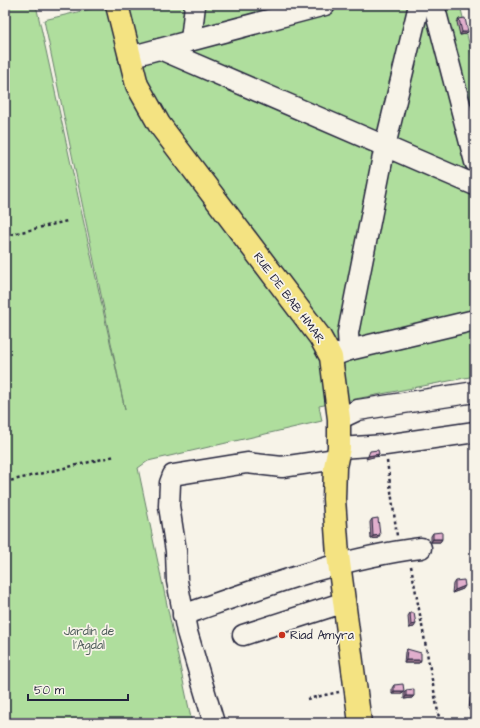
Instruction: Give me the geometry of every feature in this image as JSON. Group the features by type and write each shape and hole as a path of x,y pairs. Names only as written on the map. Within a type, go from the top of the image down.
{"main road":[{"name":"RUE DE BAB HMAR","path":"117,5 129,57 138,85 159,124 320,337 340,353 338,453 334,498 339,563 360,723"}],"street":[{"path":"191,40 195,5"},
{"path":"129,57 191,40 281,10 325,5"},
{"path":"340,353 348,333 386,146 418,5"},
{"path":"434,5 475,162"},
{"path":"160,49 475,185"},
{"path":"340,353 475,320"},
{"path":"339,419 358,410 475,392"},
{"path":"214,723 183,615 177,581 176,551 169,506 170,483 174,475 247,463 282,467 338,453 475,432"},
{"path":"183,615 264,586 339,563 409,550"},
{"path":"243,635 345,602"}],"path":[{"path":"5,236 67,221"},
{"path":"385,445 409,550 440,723"},
{"path":"5,482 115,456"},
{"path":"307,699 355,688"}],"green space":[{"name":"Jardin de l'Agdal","path":"5,5 36,5 125,410 44,20 107,5 460,5 475,69 475,376 319,406 322,421 148,461 138,468 192,723 5,723"}],"building":[{"path":"465,18 468,32 462,32 459,19"},
{"path":"378,450 379,454 368,456 370,451"},
{"path":"378,518 380,535 373,536 372,519"},
{"path":"442,532 442,539 433,539 433,533"},
{"path":"464,580 465,586 455,590 455,581"},
{"path":"410,613 414,613 416,624 411,625"},
{"path":"407,649 421,653 421,660 406,660"},
{"path":"403,684 404,691 394,691 394,685"},
{"path":"414,689 414,696 406,696 406,690"},
{"path":"475,694 475,707 471,707 472,695"},
{"path":"414,719 414,723 397,723 397,720"}],"place":[{"name":"Riad Amyra","path":"282,635"}]}
